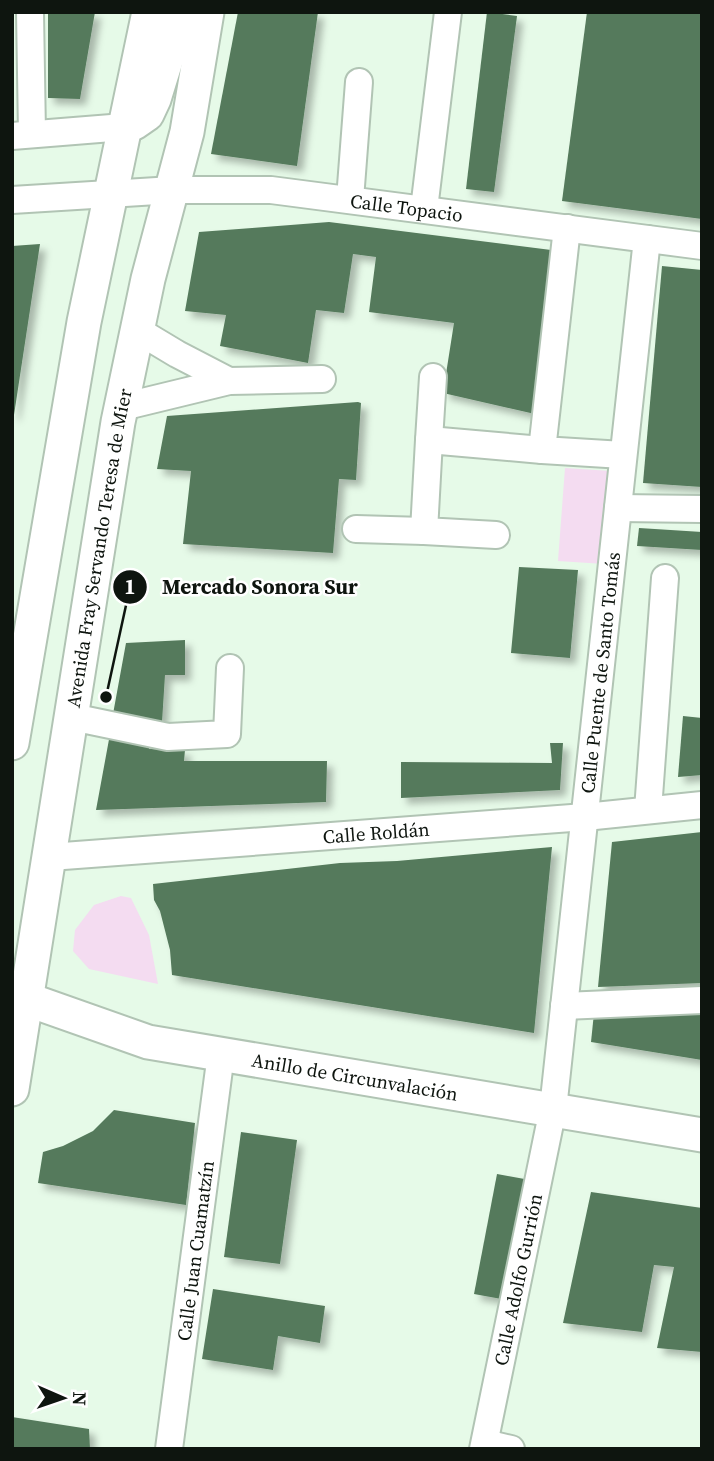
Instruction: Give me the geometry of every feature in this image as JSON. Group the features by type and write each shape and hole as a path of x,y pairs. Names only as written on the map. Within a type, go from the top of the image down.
{"main road":[{"path":"12,743 84,322 149,12"},
{"path":"124,127 148,114 181,12"},
{"name":"Avenida Fray Servando Teresa de Mier","path":"12,1089 19,996 50,857 122,407 158,238 187,132 207,12"},
{"name":"Anillo de Circunvalación","path":"19,996 148,1042 702,1135"}],"street":[{"path":"30,12 22,135 124,127"},
{"path":"424,209 447,12"},
{"path":"350,199 359,82"},
{"name":"Calle Topacio","path":"12,201 173,190 271,190 702,246"},
{"path":"542,450 567,228"},
{"name":"Calle Puente de Santo Tomás","path":"553,1109 647,239"},
{"path":"137,330 229,381"},
{"path":"424,531 433,377"},
{"path":"122,407 229,381 322,379"},
{"path":"429,440 623,455"},
{"path":"618,508 702,509"},
{"path":"356,529 496,535"},
{"path":"648,810 665,578"},
{"path":"72,717 168,737 227,734 230,668"},
{"name":"Calle Roldán","path":"50,857 585,817 702,805"},
{"path":"564,1006 702,1000"},
{"name":"Calle Juan Cuamatzín","path":"169,1449 221,1054"},
{"name":"Calle Adolfo Gurrión","path":"484,1446 553,1109"},
{"path":"484,1446 511,1449"}],"shaded area":[{"path":"565,468 611,471 604,564 558,561"},
{"path":"121,896 131,898 149,935 158,984 89,969 73,951 75,930 94,905"}],"building":[{"path":"48,12 95,12 80,99 48,98"},
{"path":"238,12 318,12 297,166 211,154"},
{"path":"487,12 517,16 494,192 466,189"},
{"path":"587,12 702,12 702,219 562,201"},
{"path":"329,222 559,251 535,414 443,393 454,323 369,312 376,257 353,254 344,313 316,310 308,363 220,346 226,315 185,311 199,232"},
{"path":"40,244 14,415 12,415 12,246"},
{"path":"662,266 702,270 702,487 643,483"},
{"path":"361,403 356,480 339,479 333,553 183,544 191,471 157,469 167,416"},
{"path":"639,528 702,532 702,550 637,546"},
{"path":"519,567 578,570 570,658 511,653"},
{"path":"185,640 185,675 165,675 162,722 113,714 126,643"},
{"path":"683,716 702,718 702,775 678,777"},
{"path":"110,734 150,740 149,749 185,750 184,761 327,761 326,802 96,810"},
{"path":"550,743 563,743 560,790 401,798 401,762 552,763"},
{"path":"702,832 702,983 598,987 612,842"},
{"path":"552,847 534,1033 172,975 170,950 160,911 154,900 153,884 340,863 397,861"},
{"path":"702,1008 702,1060 591,1042 594,1013"},
{"path":"114,1110 195,1123 186,1205 38,1183 43,1152 63,1146 93,1131"},
{"path":"241,1132 297,1140 280,1264 224,1257"},
{"path":"497,1174 530,1180 507,1300 474,1294"},
{"path":"591,1192 702,1208 702,1352 657,1348 674,1267 654,1265 642,1332 563,1323"},
{"path":"213,1289 325,1306 320,1343 278,1336 273,1370 202,1359"},
{"path":"12,1417 89,1429 90,1449 12,1449"}],"place":[{"name":"Mercado Sonora Sur","path":"106,697"}]}
